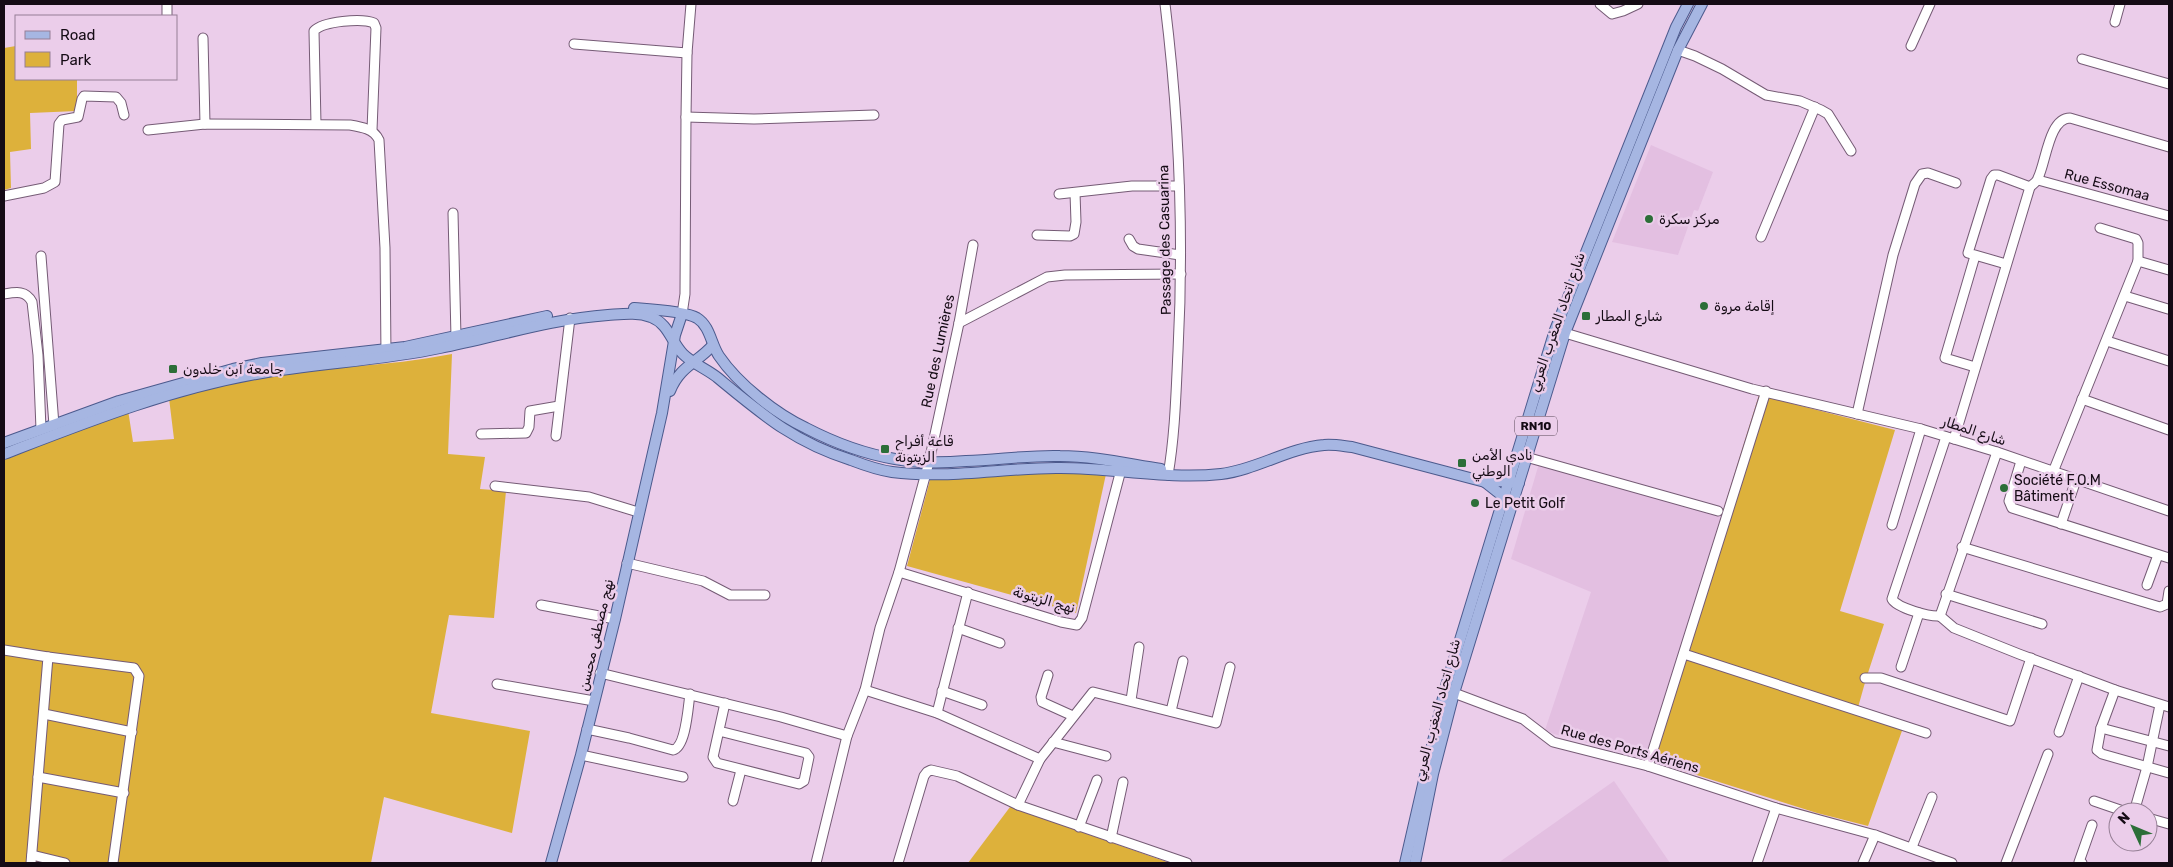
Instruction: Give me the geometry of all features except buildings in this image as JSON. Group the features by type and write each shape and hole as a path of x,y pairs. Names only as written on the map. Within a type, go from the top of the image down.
{"main road":[{"name":"شارع اتحاد المغرب العربي","path":"1416,863 1433,774 1454,693 1555,330 1669,44 1688,4"},
{"name":"شارع اتحاد المغرب العربي","path":"1514,482 1526,457 1565,333 1678,50 1702,4"},
{"path":"4,454 129,406 217,382 386,353 520,321 588,310 629,308 682,314 696,318 709,333 712,345 729,369 751,391 805,428 831,440 895,459 929,462 1061,456 1179,474 1230,472 1300,449 1336,445 1352,447 1485,482 1514,482"},
{"path":"4,443 147,392 233,369 262,363 446,347 570,318 628,313 646,316 661,323 675,340 680,352 706,368 768,419 800,440 825,452 879,469 926,475 1122,466"},
{"name":"نهج مصطفى محسن","path":"551,863 581,755 615,619 662,413 675,340 682,314"},
{"path":"693,361 712,345"},
{"name":"نهج مصطفى محسن","path":"662,413 675,379 693,361"},
{"path":"1485,482 1509,499"},
{"name":"شارع اتحاد المغرب العربي","path":"1404,863 1445,689 1509,499"}],"street":[{"path":"682,314 685,294 686,117 691,4"},
{"name":"Passage des Casuarina","path":"1165,4 1171,52 1179,186 1181,274 1176,394 1168,473"},
{"path":"1600,4 1612,14 1638,4"},
{"path":"1911,46 1930,4"},
{"path":"2115,22 2120,4"},
{"path":"316,124 314,31 323,25 367,20 374,23 376,28 372,130 379,140 383,195 386,353"},
{"path":"203,38 205,124"},
{"path":"574,44 688,52"},
{"path":"1678,50 1722,69 1766,95 1800,101 1828,114 1850,151"},
{"path":"2082,58 2169,84"},
{"path":"4,196 44,188 55,182 59,124 62,120 78,117 84,96 103,95 116,97 121,103 124,115"},
{"path":"1761,237 1815,107"},
{"path":"686,117 754,119 874,116"},
{"path":"2137,802 2152,741 2165,706 2115,690 1954,628 1940,616 1919,613 1896,605 1892,598 1975,367 2030,187 2038,180 2055,126 2066,118 2169,147"},
{"path":"148,130 205,124 350,125 372,130"},
{"path":"1856,414 1893,255 1916,184 1922,174 1928,173 1956,182"},
{"path":"2006,264 1968,253 1990,179 1998,175 2030,187"},
{"name":"Rue Essomaa","path":"2038,180 2169,216"},
{"path":"1059,194 1132,186 1179,186"},
{"path":"1037,235 1070,236 1074,234 1076,222 1075,193"},
{"path":"453,213 456,337"},
{"path":"2053,472 2138,261 2138,243 2136,239 2100,228"},
{"path":"1129,239 1132,246 1138,249 1180,255"},
{"name":"Rue des Lumières","path":"816,863 847,736 865,690 880,628 899,572 926,475 959,323 973,245"},
{"path":"41,256 54,425"},
{"path":"1975,256 1945,358 1975,367"},
{"path":"2138,261 2169,270"},
{"path":"959,323 1047,277 1065,275 1181,274"},
{"path":"4,294 24,293 32,302 38,355 41,429"},
{"path":"2124,296 2168,309"},
{"path":"556,436 570,318"},
{"name":"شارع المطار","path":"1565,333 1752,389 1921,429 1996,452 2169,511"},
{"path":"2107,340 2169,361"},
{"path":"1648,766 1766,391"},
{"path":"2082,399 2169,430"},
{"path":"481,434 526,433 529,428 530,410 560,406"},
{"path":"1892,525 1921,429"},
{"path":"1940,616 1996,452"},
{"path":"1526,457 1718,511"},
{"path":"2021,461 2010,498 2010,507 2016,511 2169,558"},
{"name":"نهج الزيتونة","path":"899,572 1061,622 1074,625 1080,623 1122,466"},
{"path":"2061,524 2076,480"},
{"path":"494,486 589,497 638,512"},
{"path":"1962,547 2022,567 2160,607 2167,604 2169,591"},
{"path":"2147,585 2158,555"},
{"path":"627,563 703,581 730,595 765,595"},
{"path":"937,713 968,592"},
{"path":"1946,594 2042,624"},
{"path":"541,605 615,619"},
{"path":"1901,667 1919,613"},
{"path":"958,628 1000,643"},
{"path":"1130,700 1139,647"},
{"path":"4,650 134,668 137,671 139,676 113,863"},
{"path":"1684,654 1926,733"},
{"path":"48,657 31,859 65,863"},
{"path":"1865,678 1881,678 2010,721 2031,658"},
{"path":"1171,711 1183,662"},
{"path":"1018,805 1040,759 1093,692 1216,723 1230,667"},
{"path":"600,673 690,694 847,736"},
{"path":"1048,675 1041,694 1042,702 1073,716"},
{"path":"2059,732 2079,676"},
{"path":"497,684 594,701"},
{"path":"865,690 937,713 1040,759"},
{"path":"2115,690 2096,748 2099,752 2169,773"},
{"path":"942,691 982,705"},
{"name":"Rue des Ports Aériens","path":"1454,693 1524,719 1553,742 1648,766 1776,808 1875,835 1952,863"},
{"path":"587,729 673,750 677,749 681,744 683,736 690,694"},
{"path":"719,731 806,753 809,757 804,781 800,784 742,770 715,761 713,757 725,703"},
{"path":"44,714 132,732"},
{"path":"2101,728 2169,746"},
{"path":"1053,742 1106,756"},
{"path":"2006,863 2048,754"},
{"path":"581,755 683,777"},
{"path":"733,801 742,770"},
{"path":"898,863 924,776 928,771 957,776 1018,805 1187,863"},
{"path":"38,777 124,793"},
{"path":"1079,827 1097,780"},
{"path":"1112,838 1124,782"},
{"path":"1912,847 1932,797"},
{"path":"2094,801 2108,806"},
{"path":"1757,863 1776,808"},
{"path":"2082,863 2079,862 2092,825"},
{"path":"1864,863 1875,835"}],"shaded area":[{"path":"1651,145 1713,172 1698,211 1694,210 1678,255 1612,242"},
{"path":"1540,460 1723,510 1646,759 1545,730 1591,592 1511,559"},
{"path":"1614,781 1670,863 1498,863"}],"green space":[{"path":"15,46 15,80 77,80 77,111 30,113 31,149 10,152 11,188 4,190 4,48"},
{"path":"452,354 448,454 485,457 480,489 506,491 494,618 449,615 431,713 530,731 512,833 384,797 371,863 4,863 4,460 128,410 133,442 174,439 169,398 233,380 279,373 403,362"},
{"path":"1759,395 1895,430 1840,611 1884,624 1857,711 1903,728 1868,826 1817,813 1646,759"},
{"path":"1041,471 1106,474 1076,613 907,566 930,480"},
{"path":"1010,807 1170,863 968,863"}],"place":[{"name":"مركز سكرة","path":"1649,219"},
{"name":"إقامة مروة","path":"1704,306"},
{"name":"شارع المطار","path":"1586,316"},
{"name":"جامعة آبن خلدون","path":"173,369"},
{"name":"قاعة أفراح الزيتونة","path":"885,449"},
{"name":"نادي الأمن الوطني","path":"1462,463"},
{"name":"Société F.O.M Bâtiment","path":"2004,488"},
{"name":"Le Petit Golf","path":"1475,503"}]}
